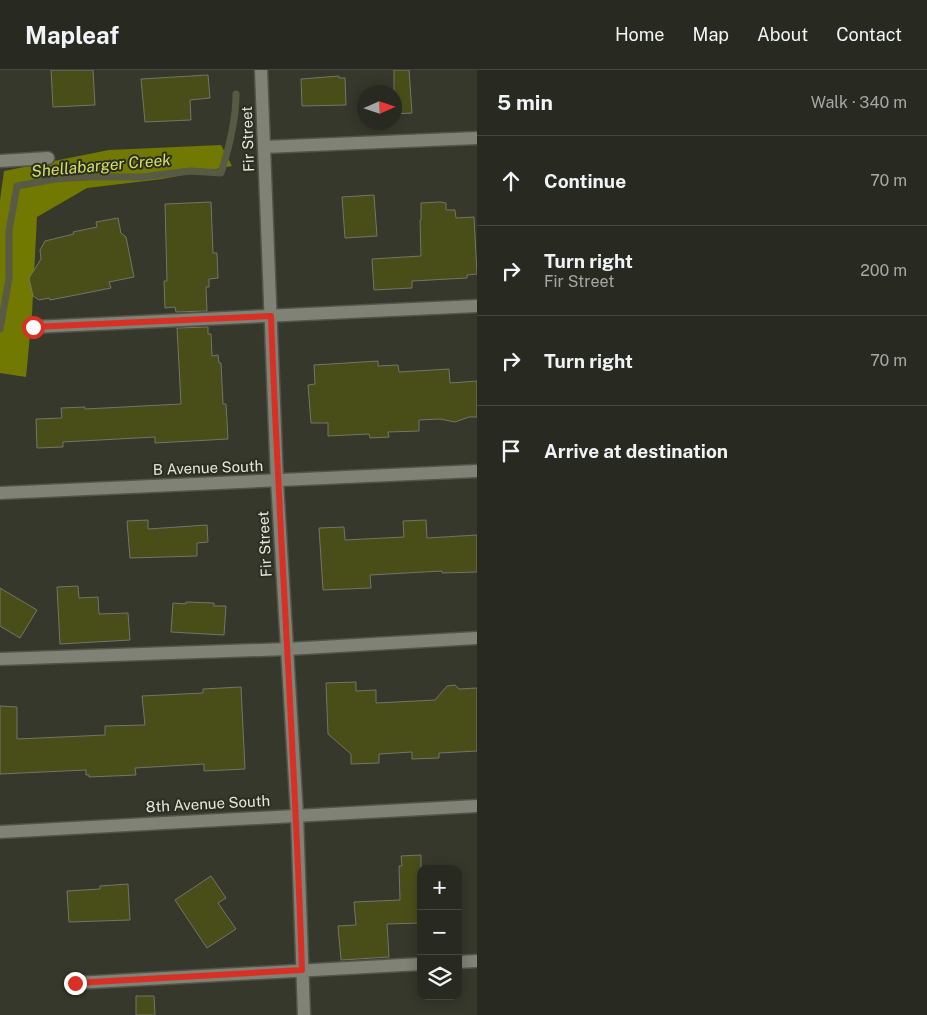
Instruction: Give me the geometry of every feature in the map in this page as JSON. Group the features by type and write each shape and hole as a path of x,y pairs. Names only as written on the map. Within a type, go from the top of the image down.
{"street":[{"name":"Fir Street","path":"261,70 277,481 297,815 304,1015"},
{"path":"264,147 477,138"},
{"path":"0,161 48,158"},
{"path":"33,327 477,306"},
{"name":"B Avenue South","path":"0,493 477,471"},
{"path":"0,659 287,648 477,638"},
{"name":"8th Avenue South","path":"0,832 477,806"},
{"path":"462,962 477,961"},
{"path":"75,983 417,964"}],"shaded area":[{"path":"221,145 232,166 162,179 87,188 37,217 32,314 26,377 0,373 0,200 4,171 109,150"}],"building":[{"path":"51,70 93,70 95,105 53,107"},
{"path":"394,70 409,70 412,113 402,114 402,85 394,85"},
{"path":"208,75 210,98 190,100 191,120 145,122 141,79"},
{"path":"339,76 339,78 345,78 346,105 302,106 301,79"},
{"path":"374,195 377,236 345,238 342,197"},
{"path":"211,202 213,253 217,253 218,278 209,279 209,287 206,287 207,311 176,312 175,307 165,308 164,281 167,281 165,204"},
{"path":"421,203 446,203 446,210 455,210 456,218 474,217 477,274 467,275 467,278 412,281 412,288 374,290 372,259 421,256"},
{"path":"118,218 121,233 126,237 134,277 109,282 111,288 50,300 49,298 39,300 33,296 29,278 41,259 40,250 45,241 97,227 96,222"},
{"path":"208,327 208,334 211,334 212,356 218,355 219,363 221,363 223,404 226,404 228,439 155,443 155,437 63,442 63,447 37,448 36,419 62,418 61,408 85,407 85,409 181,404 177,328"},
{"path":"378,361 378,366 398,365 399,372 449,369 450,383 477,381 477,417 469,417 455,422 440,419 419,420 419,431 388,432 389,437 370,438 369,434 328,436 328,423 311,423 308,385 315,384 314,365"},
{"path":"148,520 148,529 207,525 208,542 197,543 197,556 130,558 127,521"},
{"path":"426,520 427,538 477,535 477,572 442,573 442,571 370,575 371,588 323,590 319,528 344,527 345,540 404,537 403,521"},
{"path":"78,586 79,598 98,597 99,614 128,613 130,640 60,644 57,587"},
{"path":"0,588 37,610 20,638 0,626"},
{"path":"186,602 214,603 214,606 226,606 224,635 171,632 173,603 186,604"},
{"path":"356,682 356,691 376,690 376,703 435,700 447,686 455,685 459,689 477,688 477,751 439,753 439,758 412,759 412,752 379,754 379,763 351,764 351,754 328,734 326,683"},
{"path":"241,687 245,769 204,771 204,764 135,768 136,775 89,777 89,775 86,775 86,770 0,774 0,706 17,707 17,739 105,735 105,726 145,725 142,696 203,693 203,689"},
{"path":"421,855 421,865 417,865 417,923 387,924 389,957 341,960 338,926 356,925 354,902 400,900 399,866 402,866 401,856"},
{"path":"211,876 226,898 218,903 236,929 207,948 175,900"},
{"path":"128,884 130,920 69,922 67,891 100,889 100,886"},
{"path":"136,996 154,996 155,1015 136,1015"}],"waterway":[{"name":"Shellabarger Creek","path":"0,329 9,279 9,231 17,186 55,179 142,177 190,171 221,173 232,134 236,94"}],"route":[{"path":"33,327 271,316 277,481 297,815 302,970 75,983"}]}
